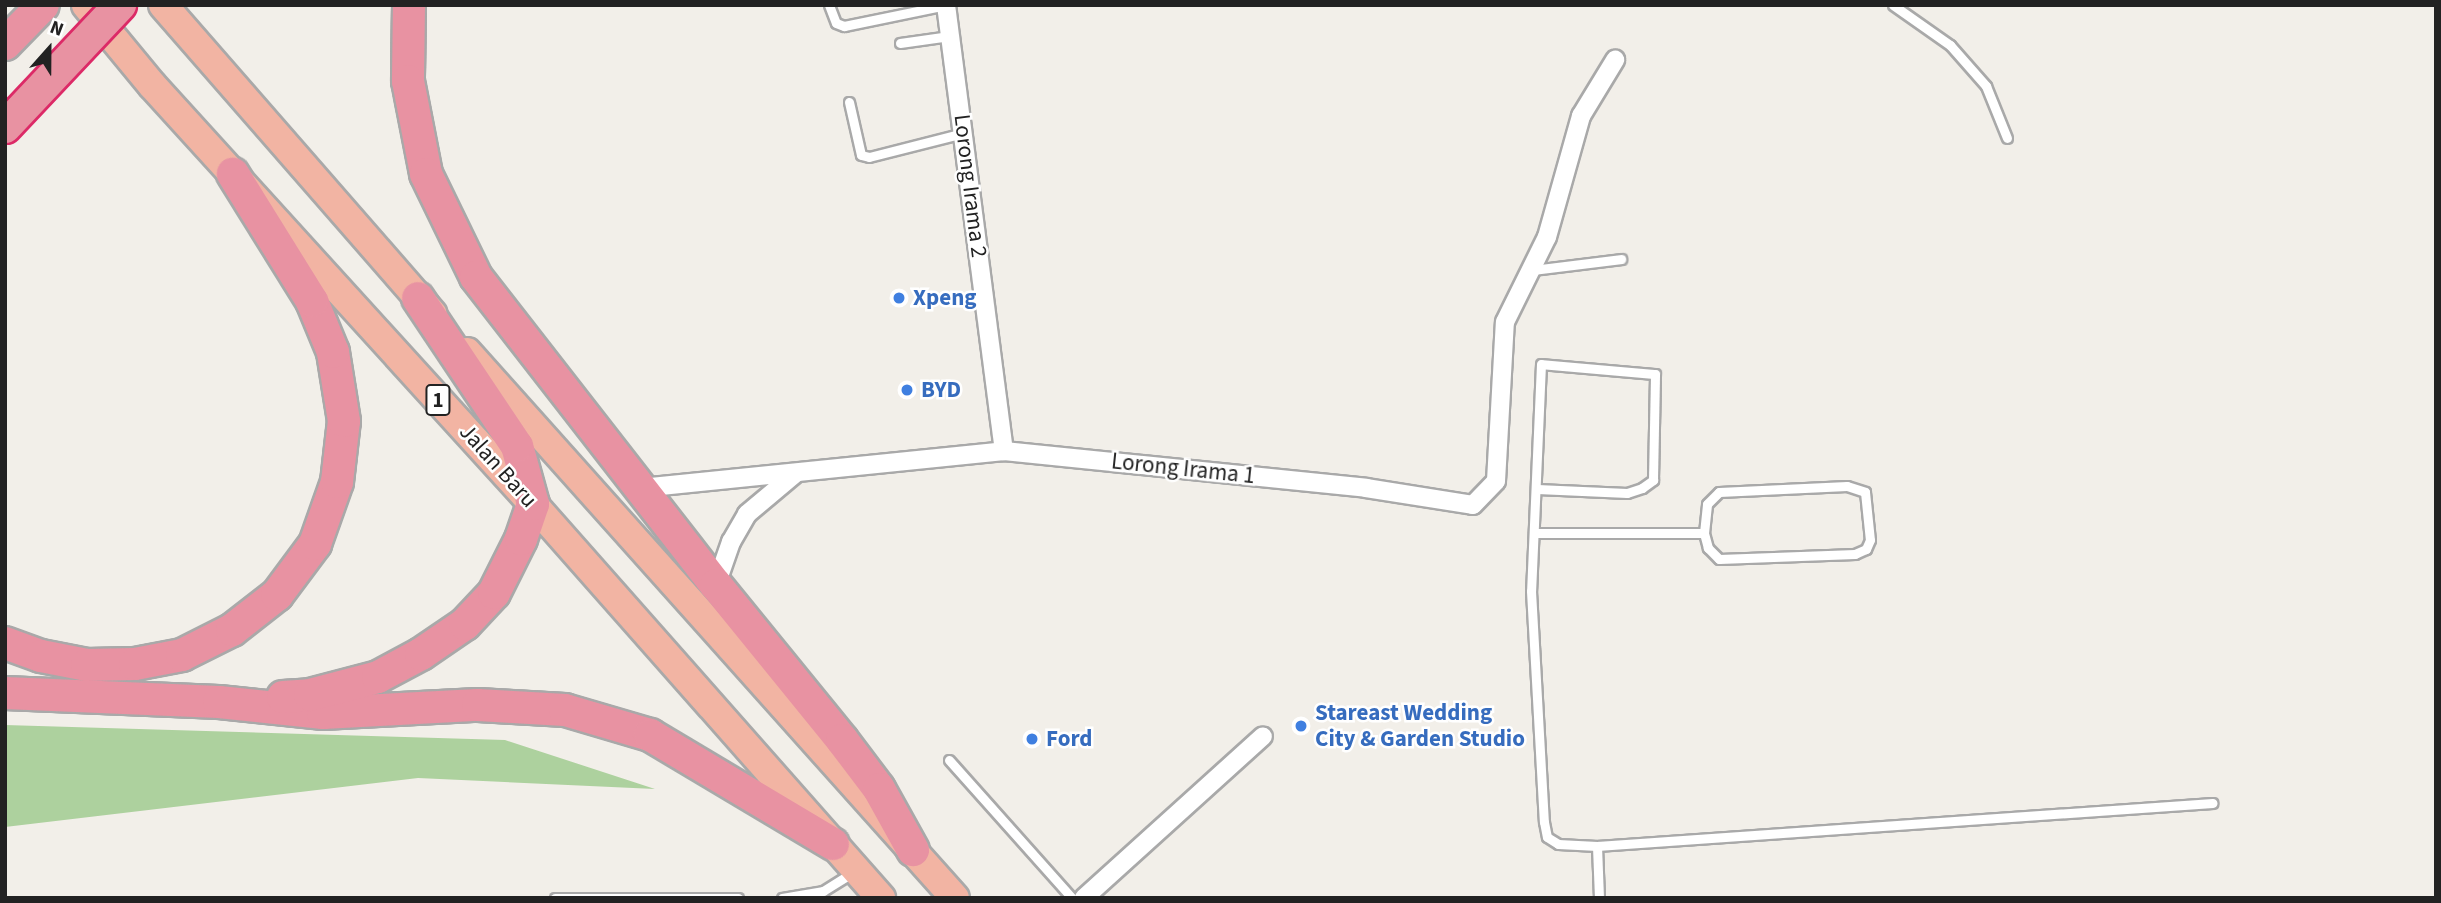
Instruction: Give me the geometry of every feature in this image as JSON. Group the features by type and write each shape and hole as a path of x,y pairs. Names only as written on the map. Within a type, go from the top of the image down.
{"highway":[{"path":"5,44 43,5"},
{"name":"Jalan Baru","path":"86,5 233,174 533,504 881,898"},
{"path":"5,127 120,5"},
{"name":"1","path":"163,5 418,298 955,898"},
{"path":"409,5 408,81 426,174 476,278 879,789 913,850"},
{"path":"5,643 41,656 87,665 135,664 181,655 232,630 277,595 315,544 337,482 344,421 333,352 312,301 233,174"},
{"path":"219,702 310,695 378,677 421,654 465,624 494,593 521,539 533,504 517,446 418,298"},
{"path":"5,693 219,702 323,713 478,705 565,710 650,735 834,844"}],"street":[{"name":"Lorong Irama 2","path":"946,5 1004,451"},
{"path":"1533,270 1547,237 1581,116 1615,60"},
{"name":"Lorong Irama 1","path":"641,488 1004,451 1366,488 1473,505 1496,481 1505,322 1533,270"},
{"path":"716,585 730,541 747,514 796,473"},
{"path":"1084,898 1263,736"}],"lane":[{"path":"829,5 836,23 845,26 900,10 946,5"},
{"path":"1893,5 1950,45 1986,86 2007,138"},
{"path":"900,43 950,36"},
{"path":"849,103 861,155 869,157 964,132"},
{"path":"1533,270 1621,259"},
{"path":"1537,489 1627,493 1642,488 1653,480 1656,373 1541,364 1531,591 1544,822 1547,837 1558,844 1597,846 2212,803"},
{"path":"1847,486 1865,492 1870,540 1866,549 1855,554 1719,559 1708,548 1704,533 1707,504 1719,492 1847,486"},
{"path":"1535,533 1704,533"},
{"path":"949,760 1072,898"},
{"path":"1597,846 1599,898"},
{"path":"782,898 823,891 857,870"},
{"path":"555,898 738,898"}],"green space":[{"path":"5,725 505,740 655,789 418,778 5,827"}],"place":[{"name":"Xpeng","path":"899,298"},
{"name":"BYD","path":"907,390"},
{"name":"Stareast Wedding City & Garden Studio","path":"1301,726"},
{"name":"Ford","path":"1032,739"}]}
